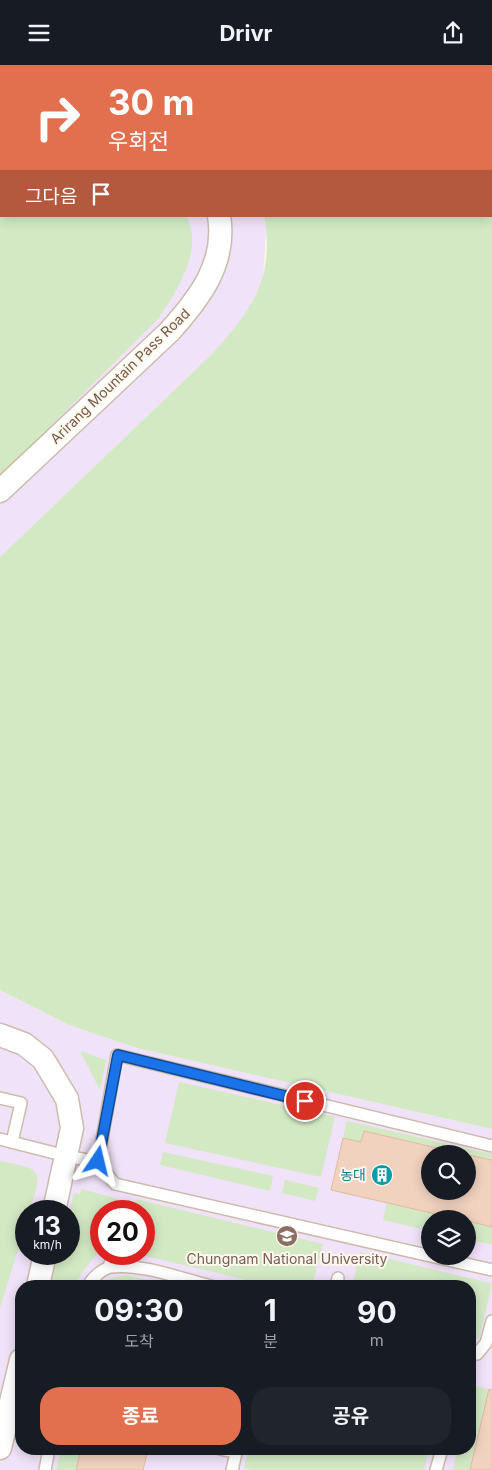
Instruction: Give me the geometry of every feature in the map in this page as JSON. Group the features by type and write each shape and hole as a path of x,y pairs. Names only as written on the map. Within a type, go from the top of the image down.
{"street":[{"name":"Arirang Mountain Pass Road","path":"0,491 169,332 191,307 213,270 219,253 221,239 219,217"},
{"path":"0,1035 34,1051 51,1069 67,1099 72,1128 56,1200"},
{"path":"39,1280 43,1265"},
{"path":"0,1448 15,1385"}],"lane":[{"path":"98,1161 118,1055 492,1146"},
{"path":"0,1098 21,1103 6,1140 66,1156 98,1161 115,1184 492,1270"},
{"path":"91,1280 110,1267 133,1267 186,1280"},
{"path":"476,1353 486,1343 492,1321"},
{"path":"44,1470 48,1455"},
{"path":"232,1470 236,1455"},
{"path":"436,1470 440,1455"}],"shaded area":[{"path":"0,217 264,217 266,230 263,277 256,299 238,325 212,354 0,557"},
{"name":"Chungnam National University","path":"0,990 69,1025 137,1048 492,1129 492,1470 0,1470"}],"green space":[{"path":"0,217 187,217 192,235 190,257 182,280 157,320 0,476"},
{"path":"264,217 492,217 492,1129 137,1048 69,1025 0,990 0,557 212,354 226,338 249,308 257,292 263,276 267,238"},
{"path":"80,1051 106,1060 100,1090"},
{"path":"179,1082 335,1117 321,1177 165,1143"},
{"path":"347,1121 452,1145 426,1145 364,1131 361,1142 343,1138"},
{"path":"476,1150 492,1154 492,1160 476,1156"},
{"path":"163,1152 273,1176 270,1191 160,1165"},
{"path":"0,1161 32,1169 36,1173 37,1186 33,1200 15,1200 15,1259 0,1308"},
{"path":"285,1180 319,1188 315,1201 282,1193"},
{"path":"82,1189 118,1199 90,1200 90,1262 77,1280 52,1280 55,1265 80,1265 80,1200 72,1200 74,1193 80,1194"},
{"path":"387,1202 421,1210 421,1229 383,1220"},
{"path":"155,1204 323,1244 314,1280 247,1280 155,1258"},
{"path":"476,1223 492,1227 492,1245 476,1241"},
{"path":"360,1252 490,1283 491,1288 479,1339 476,1338 476,1280 353,1280"},
{"path":"126,1275 148,1280 109,1280"},
{"path":"476,1387 489,1389 476,1444"},
{"path":"60,1455 80,1455 76,1470 56,1470"},
{"path":"247,1455 428,1455 424,1470 254,1470 244,1468"},
{"path":"457,1455 474,1455 470,1470 453,1470"}],"building":[{"name":"농대","path":"364,1131 424,1145 421,1145 421,1200 476,1200 476,1157 492,1160 492,1227 476,1223 476,1210 421,1211 331,1190 343,1138 361,1142"},
{"path":"489,1389 492,1390 492,1470 470,1470 474,1455 476,1455 476,1444"},
{"path":"80,1455 147,1455 143,1470 76,1470"}],"place":[{"name":"농대","path":"382,1175"},
{"name":"Chungnam National University","path":"287,1236"}],"route":[{"path":"98,1161 118,1055 305,1101"}]}
